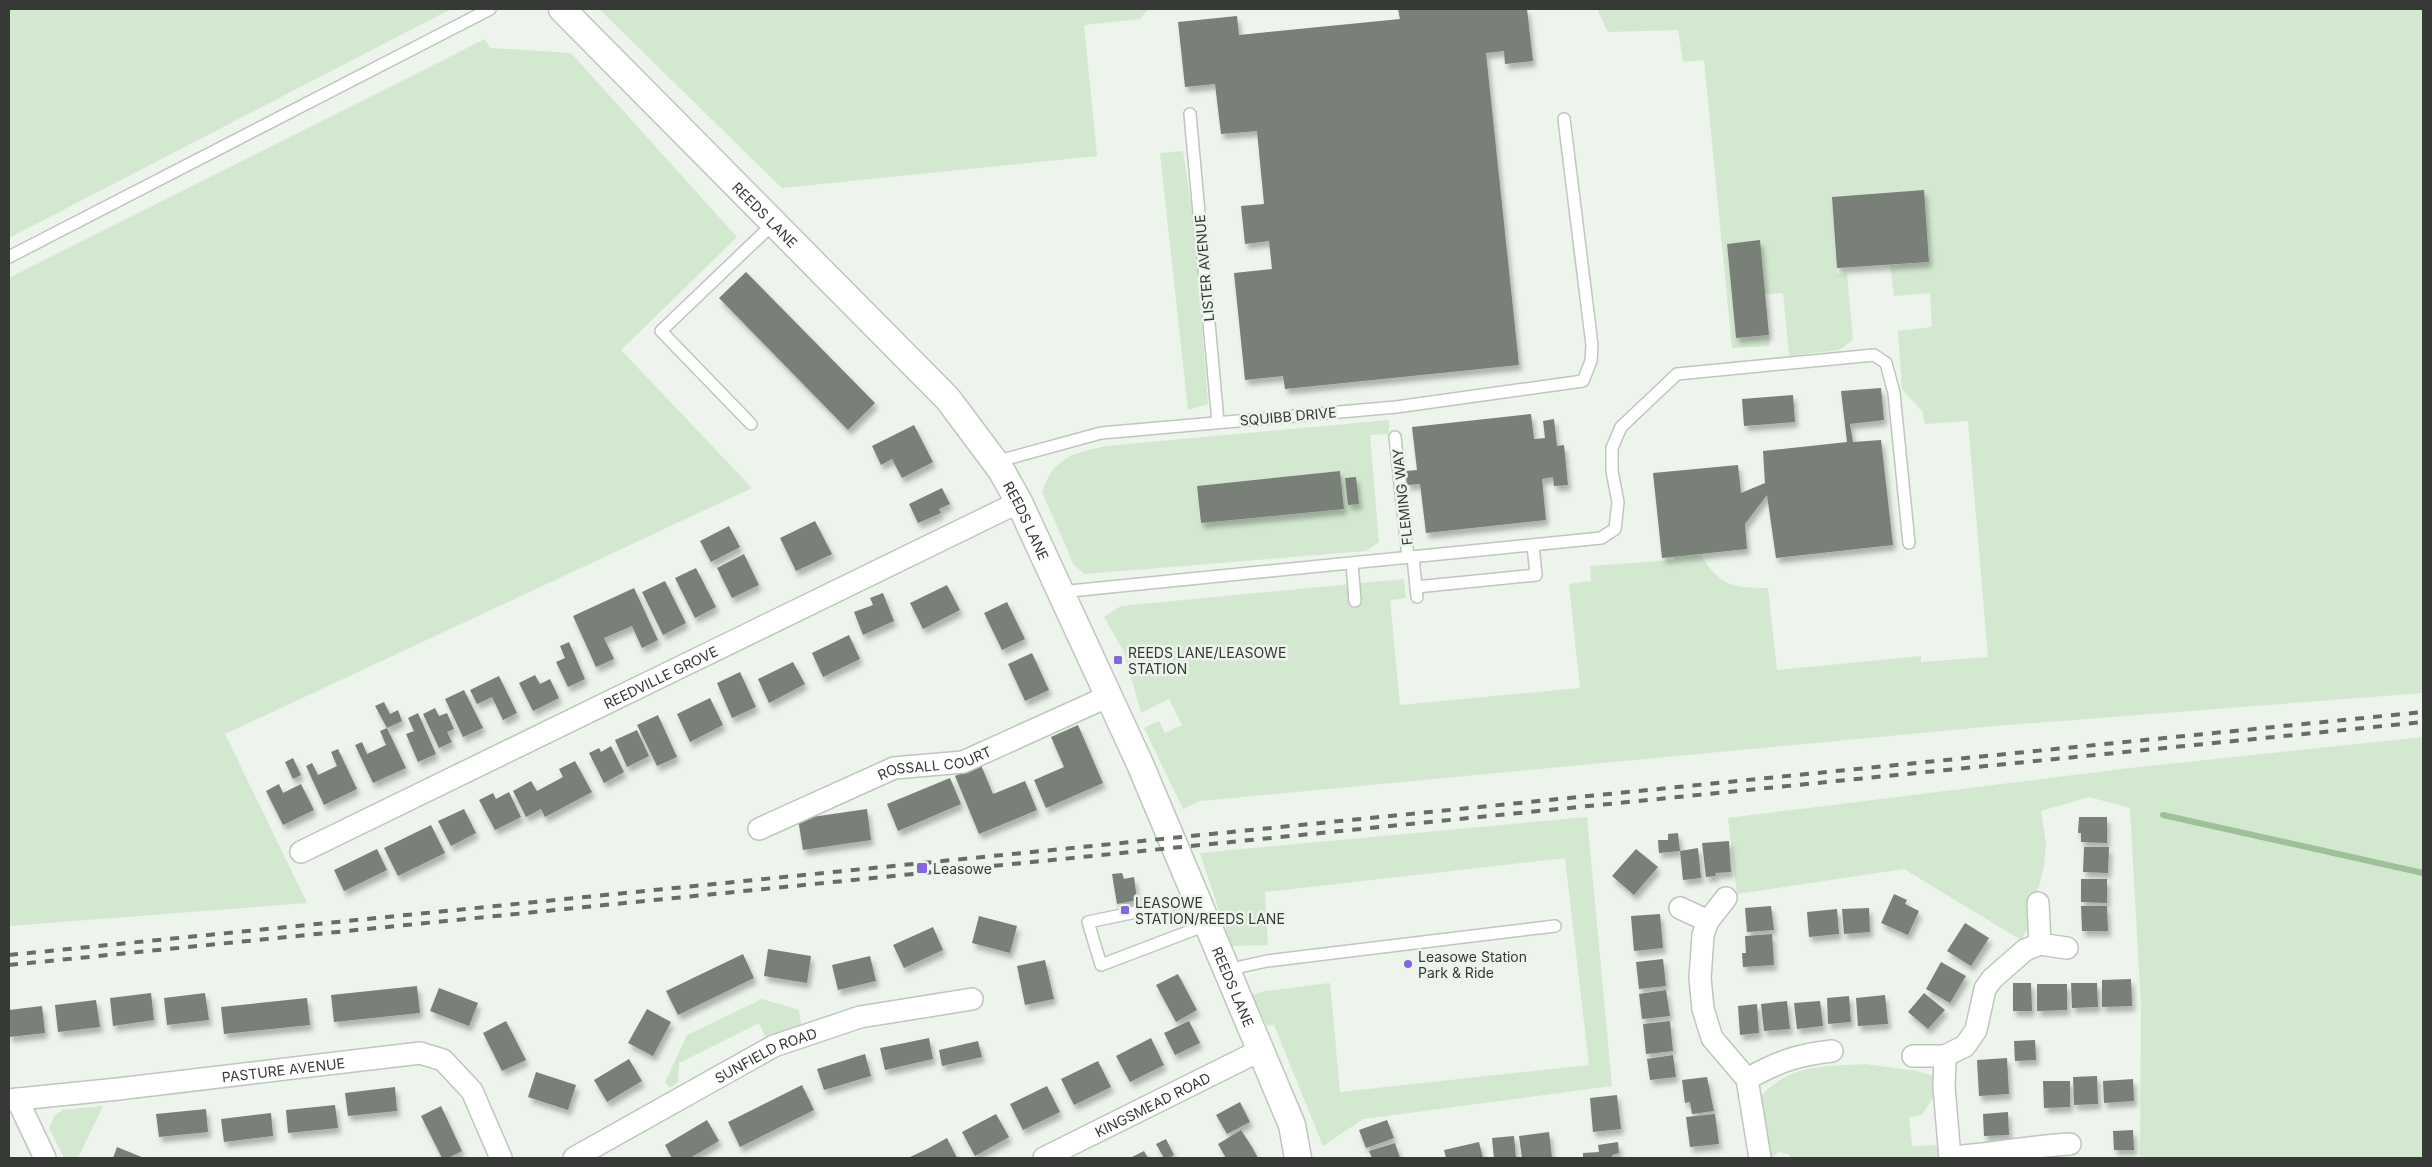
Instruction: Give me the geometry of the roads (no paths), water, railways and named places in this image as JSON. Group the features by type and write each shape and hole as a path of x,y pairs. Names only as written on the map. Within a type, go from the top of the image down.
{"street":[{"name":"REEDS LANE","path":"562,9 948,399 995,462 1019,502 1140,764 1194,897 1292,1125 1298,1158"},
{"name":"REEDVILLE GROVE","path":"301,852 1019,502"},
{"name":"ROSSALL COURT","path":"759,829 894,768 963,762 1109,696"},
{"path":"1726,898 1708,921 1703,935 1700,978 1703,1009 1712,1038 1746,1079 1760,1158"},
{"path":"2038,903 2040,944"},
{"path":"1680,908 1708,921"},
{"path":"1913,1056 1945,1056 1965,1046 1976,1030 1985,989 1992,979 2026,950 2040,944 2067,948"},
{"name":"SUNFIELD ROAD","path":"574,1158 774,1046 860,1017 972,999"},
{"name":"KINGSMEAD ROAD","path":"1044,1158 1261,1050"},
{"path":"1746,1079 1776,1064 1804,1054 1832,1051"},
{"name":"PASTURE AVENUE","path":"13,1100 420,1053 443,1060 472,1091 501,1158"},
{"path":"1945,1056 1944,1087 1950,1158 2070,1144"},
{"path":"13,1100 45,1158"}],"lane":[{"path":"9,257 490,9"},
{"name":"LISTER AVENUE","path":"1190,114 1218,422"},
{"name":"SQUIBB DRIVE","path":"995,462 1100,433 1396,407 1583,381 1591,361 1592,345 1564,120"},
{"path":"751,424 661,332 774,223"},
{"path":"1060,592 1601,538 1615,529 1618,502 1612,471 1612,448 1621,428 1677,374 1874,355 1886,363 1894,393 1909,543"},
{"name":"FLEMING WAY","path":"1395,438 1417,592 1536,574 1533,544"},
{"path":"1352,563 1355,601"},
{"path":"1194,897 1175,904 1088,922 1101,965 1206,925"},
{"path":"1226,970 1267,961 1555,926"}],"waterway":[{"path":"2163,815 2423,873"}],"railway":[{"path":"9,955 2423,712"},
{"path":"9,965 2423,722"}],"place":[{"name":"REEDS LANE/LEASOWE STATION","path":"1118,660"},
{"name":"Leasowe","path":"922,868"},
{"name":"LEASOWE STATION/REEDS LANE","path":"1125,910"},
{"name":"Leasowe Station Park & Ride","path":"1408,964"}]}
